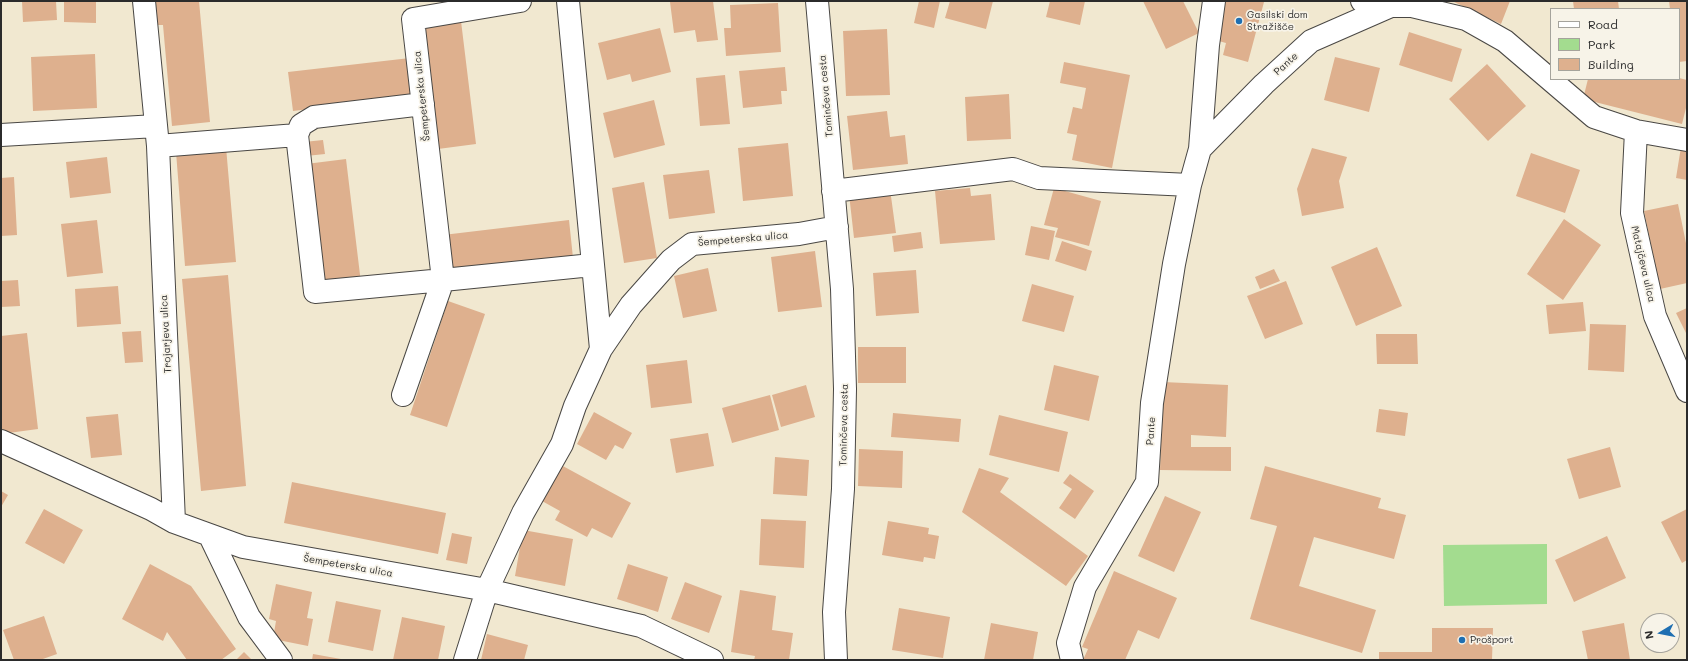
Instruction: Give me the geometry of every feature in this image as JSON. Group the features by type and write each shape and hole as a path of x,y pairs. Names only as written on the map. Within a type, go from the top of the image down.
{"street":[{"name":"Trojarjeva ulica","path":"144,1 157,136 174,522"},
{"name":"Šempeterska ulica","path":"403,395 443,280 413,19 520,1"},
{"path":"568,1 601,349"},
{"name":"Tominčeva cesta","path":"817,1 842,289 845,390 843,489 834,612 836,660"},
{"name":"Pante","path":"1072,660 1068,643 1085,587 1147,482 1152,403 1174,264 1190,185 1200,149 1208,46 1214,1"},
{"path":"1362,1 1406,5 1466,19 1505,41 1550,79"},
{"name":"Pante","path":"1200,149 1264,84 1311,41 1406,5"},
{"path":"1551,80 1594,117 1636,131 1687,140"},
{"path":"423,104 314,117 301,125 296,136 315,292 592,265"},
{"name":"Matajčeva ulica","path":"1636,131 1632,213 1655,316 1687,391"},
{"path":"1,135 296,136"},
{"path":"833,191 1013,169 1039,178 1190,185"},
{"name":"Šempeterska ulica","path":"465,660 487,590 523,513 562,444 575,406 601,349 632,305 671,260 692,244 799,234 837,227"},
{"path":"1,441 174,522 210,536 249,617 281,660"},
{"name":"Šempeterska ulica","path":"210,536 243,547 487,590 641,626 712,660"}],"green space":[{"path":"1547,544 1547,604 1444,606 1443,545"}],"building":[{"path":"22,1 56,1 57,20 23,22"},
{"path":"64,1 96,1 96,23 64,22"},
{"path":"155,1 199,1 210,122 172,126 163,25 157,25"},
{"path":"713,1 718,40 697,42 695,30 674,33 670,2"},
{"path":"919,1 940,1 934,28 914,23"},
{"path":"950,1 993,1 986,29 945,18"},
{"path":"1050,1 1085,1 1080,25 1046,17"},
{"path":"1143,1 1183,1 1199,33 1166,49"},
{"name":"Gasilski dom Stražišče","path":"1225,1 1264,2 1248,62 1223,55 1226,43 1215,40"},
{"path":"1452,1 1510,1 1501,24"},
{"path":"1573,1 1618,1 1619,8 1574,8"},
{"path":"1669,1 1687,1 1687,61 1680,62 1680,8 1670,8"},
{"path":"778,3 781,52 726,56 724,28 731,28 730,5"},
{"path":"461,21 476,144 438,149 424,26"},
{"path":"660,28 671,72 632,82 630,74 607,80 598,43"},
{"path":"887,29 890,95 846,96 843,31"},
{"path":"1409,32 1462,49 1452,82 1399,65"},
{"path":"95,54 97,108 33,111 31,57"},
{"path":"1335,57 1380,68 1369,112 1324,100"},
{"path":"410,58 414,96 293,111 288,72"},
{"path":"1064,62 1130,75 1112,168 1072,160 1077,135 1067,133 1073,107 1082,109 1086,88 1060,83"},
{"path":"1487,64 1526,106 1488,141 1449,99"},
{"path":"785,67 787,91 781,91 782,104 743,108 739,71"},
{"path":"725,75 730,124 700,126 696,78"},
{"path":"1680,78 1687,80 1687,104 1682,124 1583,99 1588,80 1680,80"},
{"path":"1009,94 1011,139 967,141 965,97"},
{"path":"654,100 665,145 614,158 603,113"},
{"path":"887,111 890,137 905,135 908,164 853,170 847,116"},
{"path":"323,140 325,154 306,156 304,142"},
{"path":"788,143 793,196 743,201 738,148"},
{"path":"226,147 236,262 185,266 176,152"},
{"path":"1681,147 1687,149 1687,180 1676,178"},
{"path":"1312,148 1347,157 1339,181 1344,208 1302,216 1297,189"},
{"path":"1531,153 1580,170 1565,213 1516,196"},
{"path":"107,157 111,193 70,198 66,162"},
{"path":"346,159 361,283 321,288 306,164"},
{"path":"709,170 715,213 669,219 663,175"},
{"path":"14,177 17,235 1,236 1,178"},
{"path":"644,182 657,258 624,263 612,188"},
{"path":"970,188 971,196 991,194 995,240 940,244 935,191"},
{"path":"1054,188 1101,201 1089,246 1055,237 1058,228 1044,225"},
{"path":"890,189 896,233 854,238 849,194"},
{"path":"1678,204 1687,248 1687,283 1660,289 1644,211"},
{"path":"1564,219 1601,245 1563,300 1527,274"},
{"path":"97,220 103,273 67,277 61,224"},
{"path":"569,220 573,258 448,273 443,235"},
{"path":"1031,226 1055,231 1049,260 1025,255"},
{"path":"921,232 923,248 894,252 892,236"},
{"path":"1062,241 1092,251 1086,271 1055,261"},
{"path":"1377,247 1402,306 1356,326 1331,267"},
{"path":"815,251 822,307 778,312 771,257"},
{"path":"708,268 717,311 683,318 674,276"},
{"path":"1274,269 1280,281 1260,289 1255,277"},
{"path":"916,270 919,313 876,316 873,273"},
{"path":"228,275 246,486 201,491 182,279"},
{"path":"18,280 20,306 1,307 1,281"},
{"path":"1286,281 1303,324 1265,339 1247,296"},
{"path":"1032,284 1074,296 1064,332 1022,321"},
{"path":"118,286 121,324 77,327 75,289"},
{"path":"448,301 485,314 447,427 410,415"},
{"path":"1583,302 1586,331 1549,334 1546,305"},
{"path":"1687,308 1687,335 1676,313"},
{"path":"1590,324 1626,325 1624,372 1588,370"},
{"path":"141,331 143,362 125,363 122,332"},
{"path":"27,333 38,429 1,434 1,336"},
{"path":"1376,334 1417,334 1418,364 1377,364"},
{"path":"858,347 906,347 906,383 858,383"},
{"path":"687,360 692,403 651,408 646,365"},
{"path":"1054,365 1099,376 1089,421 1044,410"},
{"path":"1163,382 1228,385 1226,437 1191,435 1191,447 1231,447 1231,471 1160,470"},
{"path":"806,385 815,417 781,427 772,395"},
{"path":"770,395 779,430 732,443 722,408"},
{"path":"1379,409 1408,413 1405,436 1376,432"},
{"path":"594,412 632,433 623,449 615,445 606,460 577,444"},
{"path":"893,413 961,419 959,442 891,437"},
{"path":"118,414 122,455 91,458 86,417"},
{"path":"999,415 1068,432 1059,472 989,455"},
{"path":"708,433 714,466 676,473 670,439"},
{"path":"1610,447 1621,487 1579,499 1567,459"},
{"path":"859,449 903,451 902,488 858,486"},
{"path":"775,457 809,460 807,496 773,494"},
{"path":"561,465 631,503 612,538 592,528 587,537 555,520 560,511 542,501"},
{"path":"1265,466 1381,498 1378,508 1406,515 1394,559 1314,537 1299,586 1376,610 1362,653 1250,619 1277,526 1250,519"},
{"path":"979,468 1009,478 1000,492 1088,556 1066,586 962,512"},
{"path":"1070,474 1094,491 1075,519 1059,508 1072,489 1063,483"},
{"path":"292,482 446,513 438,554 284,523"},
{"path":"1,491 8,495 1,507"},
{"path":"1165,496 1201,512 1174,572 1138,556"},
{"path":"44,509 83,530 64,564 25,543"},
{"path":"1687,509 1687,560 1682,563 1661,522"},
{"path":"761,519 806,521 804,568 759,565"},
{"path":"888,521 929,528 928,534 939,536 935,559 924,557 923,562 882,555"},
{"path":"523,530 573,539 565,586 515,576"},
{"path":"452,533 472,537 467,564 446,560"},
{"path":"1607,536 1626,578 1574,602 1555,560"},
{"path":"150,564 191,586 236,649 221,660 187,660 167,632 163,641 122,619"},
{"path":"628,564 668,577 658,612 617,599"},
{"path":"1114,571 1177,598 1159,639 1138,630 1125,660 1083,660 1088,649 1082,647"},
{"path":"685,582 722,596 709,633 671,619"},
{"path":"276,584 312,592 307,618 313,619 308,646 273,639 276,621 269,619"},
{"path":"740,590 776,596 772,630 793,633 789,660 754,660 755,656 731,652"},
{"path":"336,601 381,610 373,651 328,642"},
{"path":"899,608 950,617 943,658 892,650"},
{"path":"44,616 57,654 40,660 14,660 3,630"},
{"path":"402,617 445,626 438,660 393,660"},
{"path":"991,623 1038,632 1033,660 984,660"},
{"path":"1624,623 1630,660 1588,660 1582,631"},
{"name":"Prošport","path":"1432,628 1493,628 1492,660 1379,660 1379,652 1432,652"},
{"path":"487,634 528,645 524,660 481,660"},
{"path":"244,652 252,660 236,660"},
{"path":"313,654 341,659 341,660 312,660"}],"place":[{"name":"Gasilski dom Stražišče","path":"1239,21"},
{"name":"Prošport","path":"1462,640"}]}
